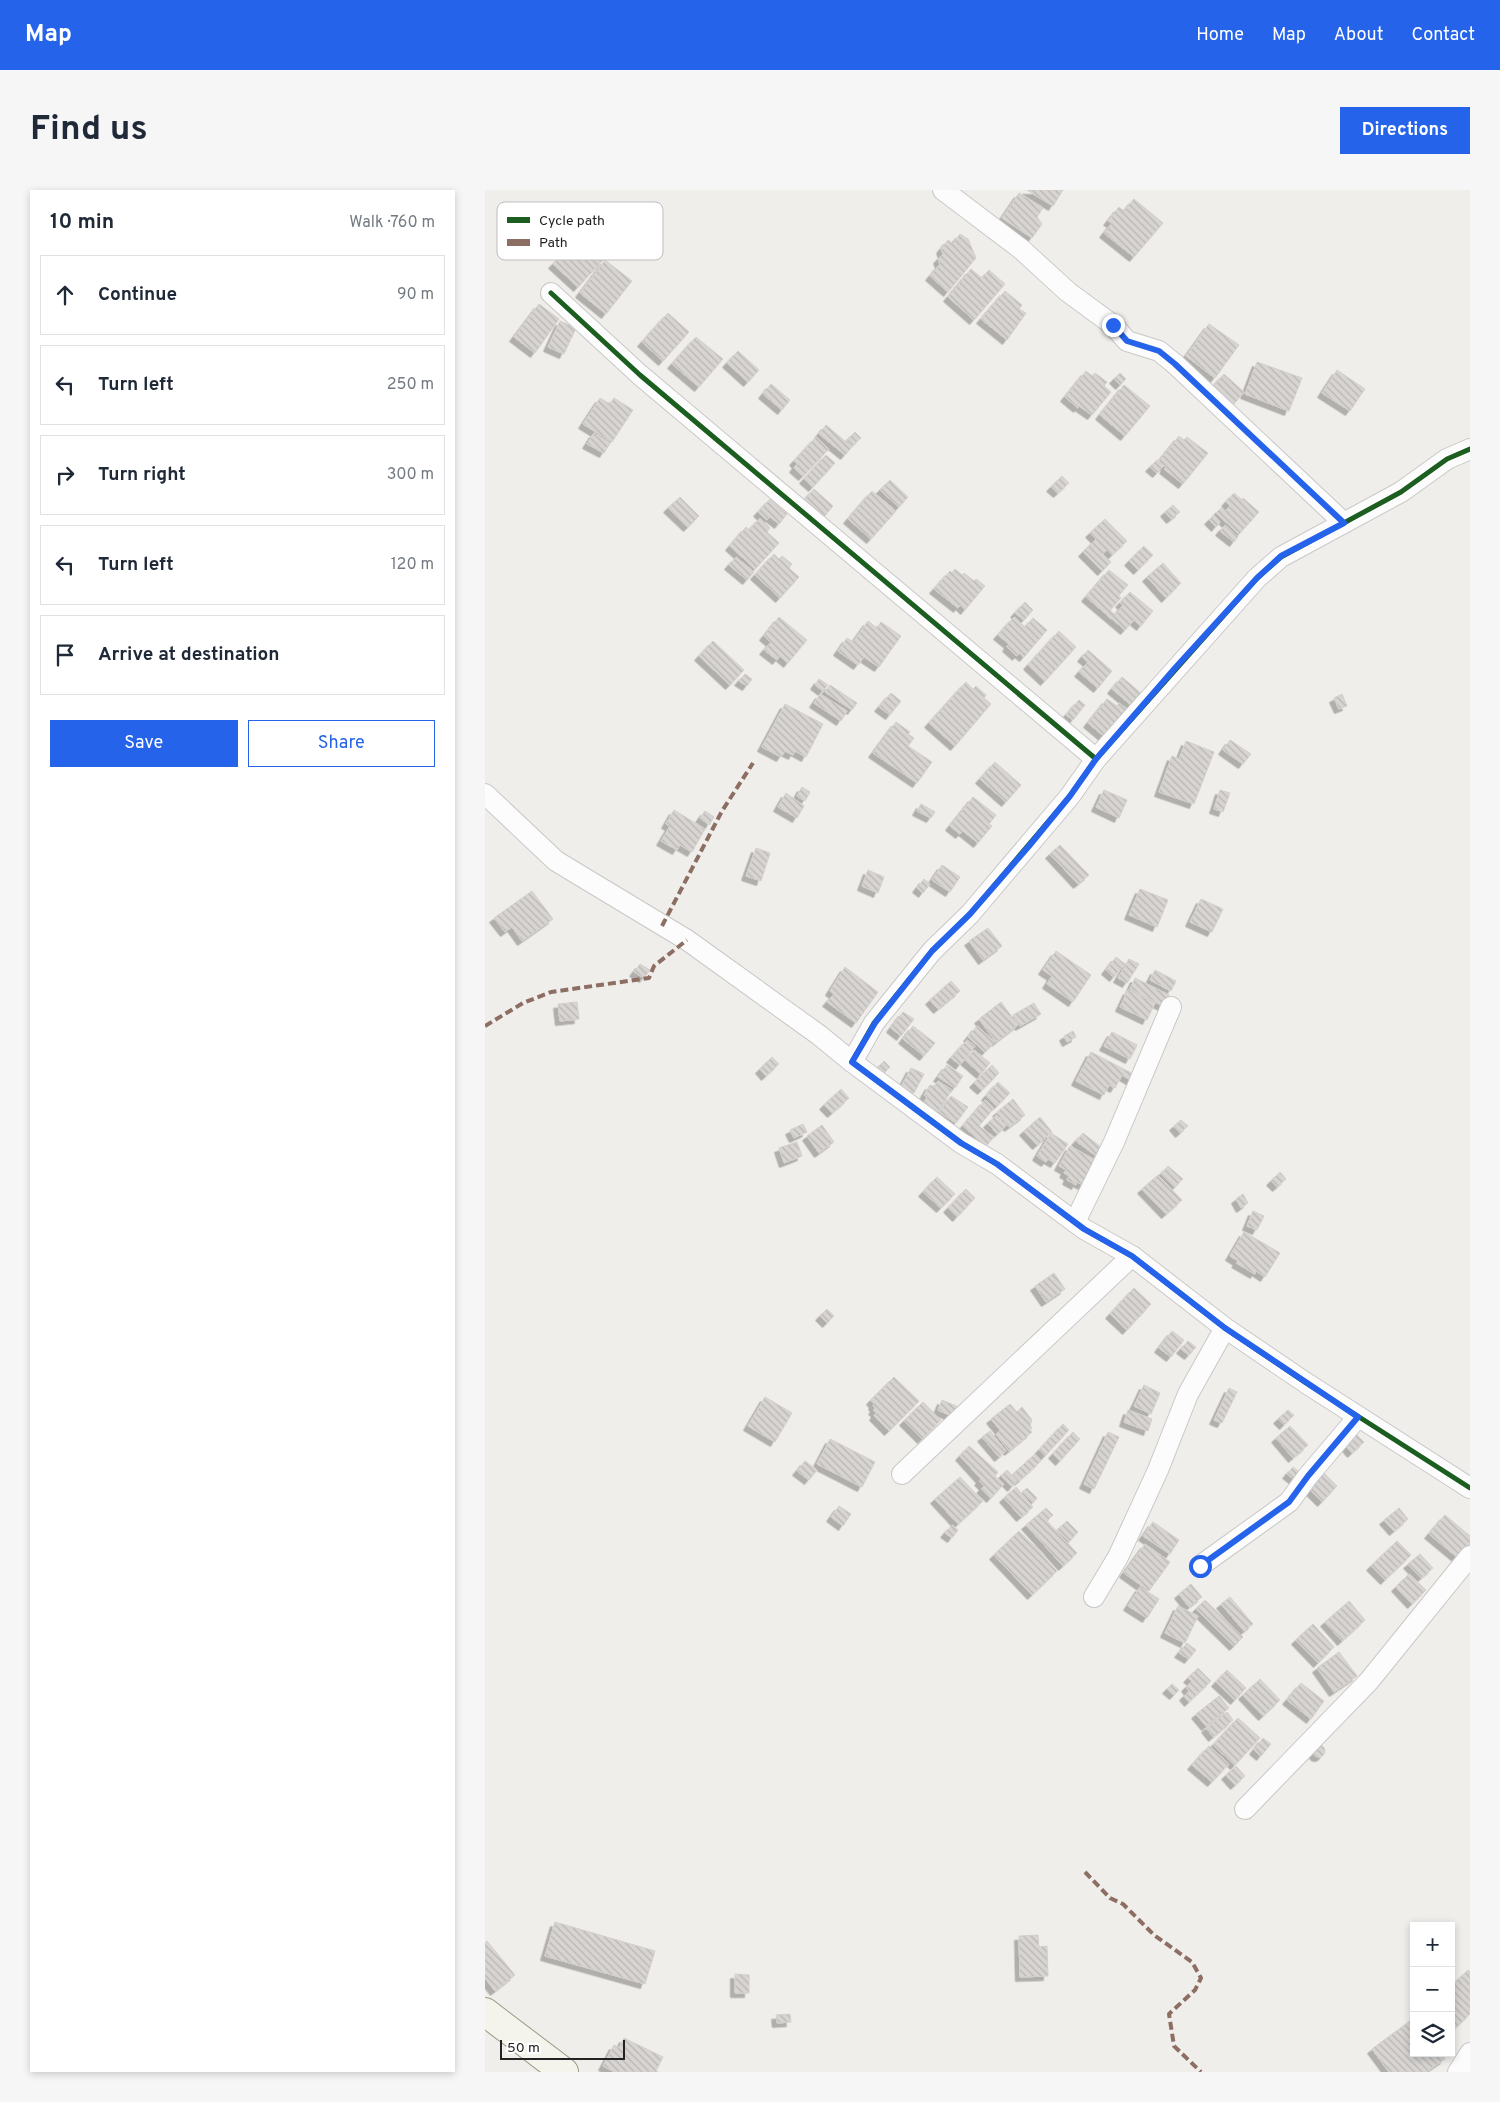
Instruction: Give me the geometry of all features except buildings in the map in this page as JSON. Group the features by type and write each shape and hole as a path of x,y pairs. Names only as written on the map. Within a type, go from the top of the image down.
{"street":[{"path":"943,190 1021,249 1068,292 1113,325 1127,341 1159,351 1175,364 1344,523"},
{"path":"551,293 640,375 1096,759"},
{"path":"852,1062 875,1023 932,951 970,914 1070,796 1096,759 1257,578 1281,556 1401,492 1447,458 1470,449"},
{"path":"485,794 556,861 687,940 819,1034 852,1062 961,1143 997,1164 1075,1222 1132,1256 1225,1328 1358,1417 1470,1488"},
{"path":"1075,1222 1114,1142 1171,1007"},
{"path":"902,1474 1132,1256"},
{"path":"1094,1597 1118,1557 1158,1470 1187,1394 1225,1328"},
{"path":"1200,1566 1289,1502 1308,1476 1358,1417"},
{"path":"1245,1809 1369,1681 1470,1556"},
{"path":"485,2012 564,2072"},
{"path":"1458,2072 1470,2053"}],"marked path":[{"path":"662,926 722,811 753,763"},
{"path":"485,1026 523,1003 551,992 649,978 654,966 687,940"},
{"path":"1085,1872 1110,1898 1123,1904 1154,1935 1192,1962 1201,1978 1195,1990 1169,2014 1174,2046 1201,2072"}],"cycle path":[{"path":"551,293 640,375 1096,759"},
{"path":"1470,449 1447,459 1401,492 1281,557 1257,578 1096,759 1070,796 970,914 932,951 874,1023 852,1062 961,1143 997,1164 1084,1229 1132,1256 1225,1328 1306,1383 1470,1488"}],"route":[{"path":"1113,325 1127,341 1159,351 1175,364 1344,523 1281,556 1257,578 1096,759 1070,796 970,914 932,951 875,1023 852,1062 961,1143 997,1164 1084,1229 1132,1256 1225,1328 1358,1417 1308,1476 1289,1502 1200,1566"}]}
